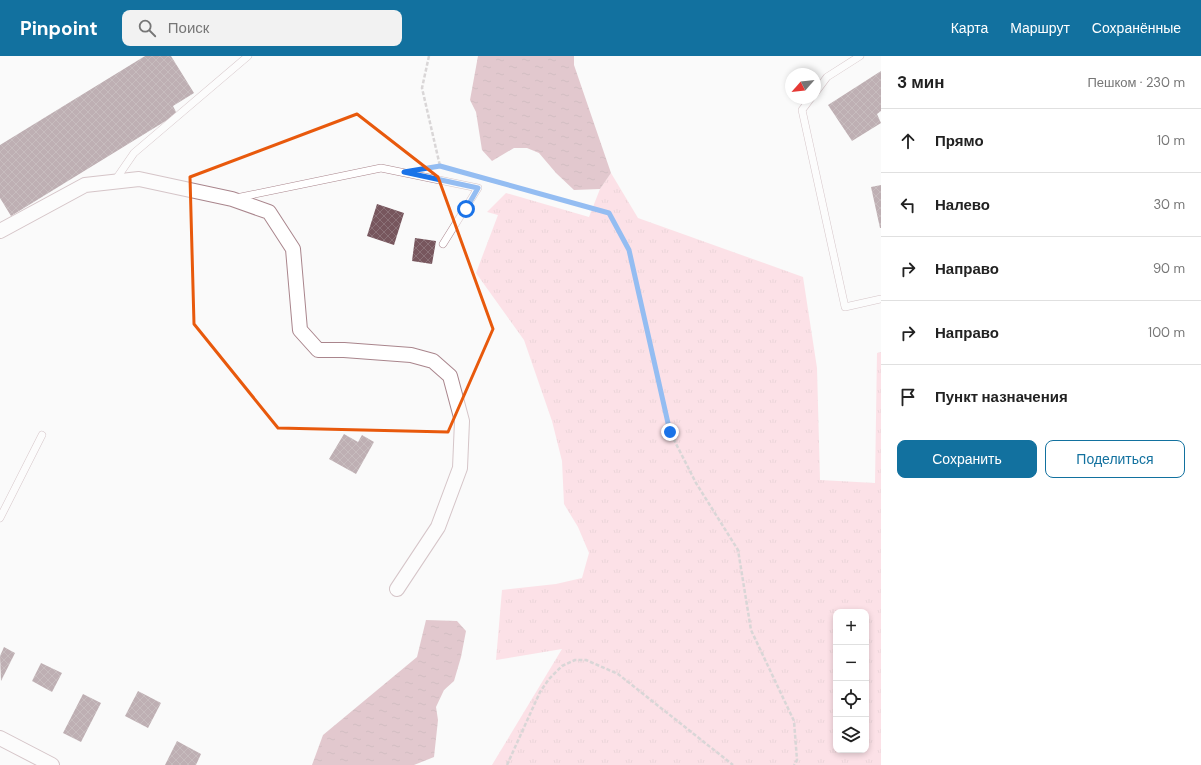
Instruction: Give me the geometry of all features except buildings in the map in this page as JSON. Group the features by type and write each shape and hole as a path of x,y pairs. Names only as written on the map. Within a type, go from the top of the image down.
{"street":[{"path":"0,231 85,185 139,179 232,199 268,212 293,249 300,330 318,350 344,350 411,355 433,361 450,376 462,421 460,468 438,527 397,589"},
{"path":"0,738 52,765"}],"lane":[{"path":"114,182 134,153 248,56"},
{"path":"821,85 827,77 860,56"},
{"path":"806,104 802,110 845,307 881,298"},
{"path":"232,199 381,168 478,188 443,244"},
{"path":"0,518 42,435"}],"path":[{"path":"429,56 422,88 440,166"},
{"path":"432,167 440,166 455,170"},
{"path":"478,177 609,213 629,250 670,432 696,483 738,550 751,630 794,720 797,760 794,765"},
{"path":"507,765 540,692 549,679 562,666 575,660 586,660 618,674 733,765"}],"highlighted area":[{"path":"357,114 438,177 493,329 448,432 278,428 194,324 190,177"}],"green space":[{"path":"611,173 638,218 803,277 817,368 820,480 875,483 877,353 881,352 881,765 492,765 562,649 496,660 502,590 556,584 582,578 589,553 578,527 564,504 562,461 552,421 524,340 476,273 498,215 487,212 506,193 589,217 600,189"}],"water":[{"path":"478,56 574,56 574,65 611,173 600,189 574,190 556,173 539,153 527,148 514,148 492,161 482,150 476,112 470,100"},
{"path":"426,620 457,621 466,631 461,657 454,681 444,690 436,707 438,720 434,757 414,765 312,765 323,735 417,657"}],"route":[{"path":"466,209 478,188 404,172 440,166 609,213 629,250 670,432"}]}
